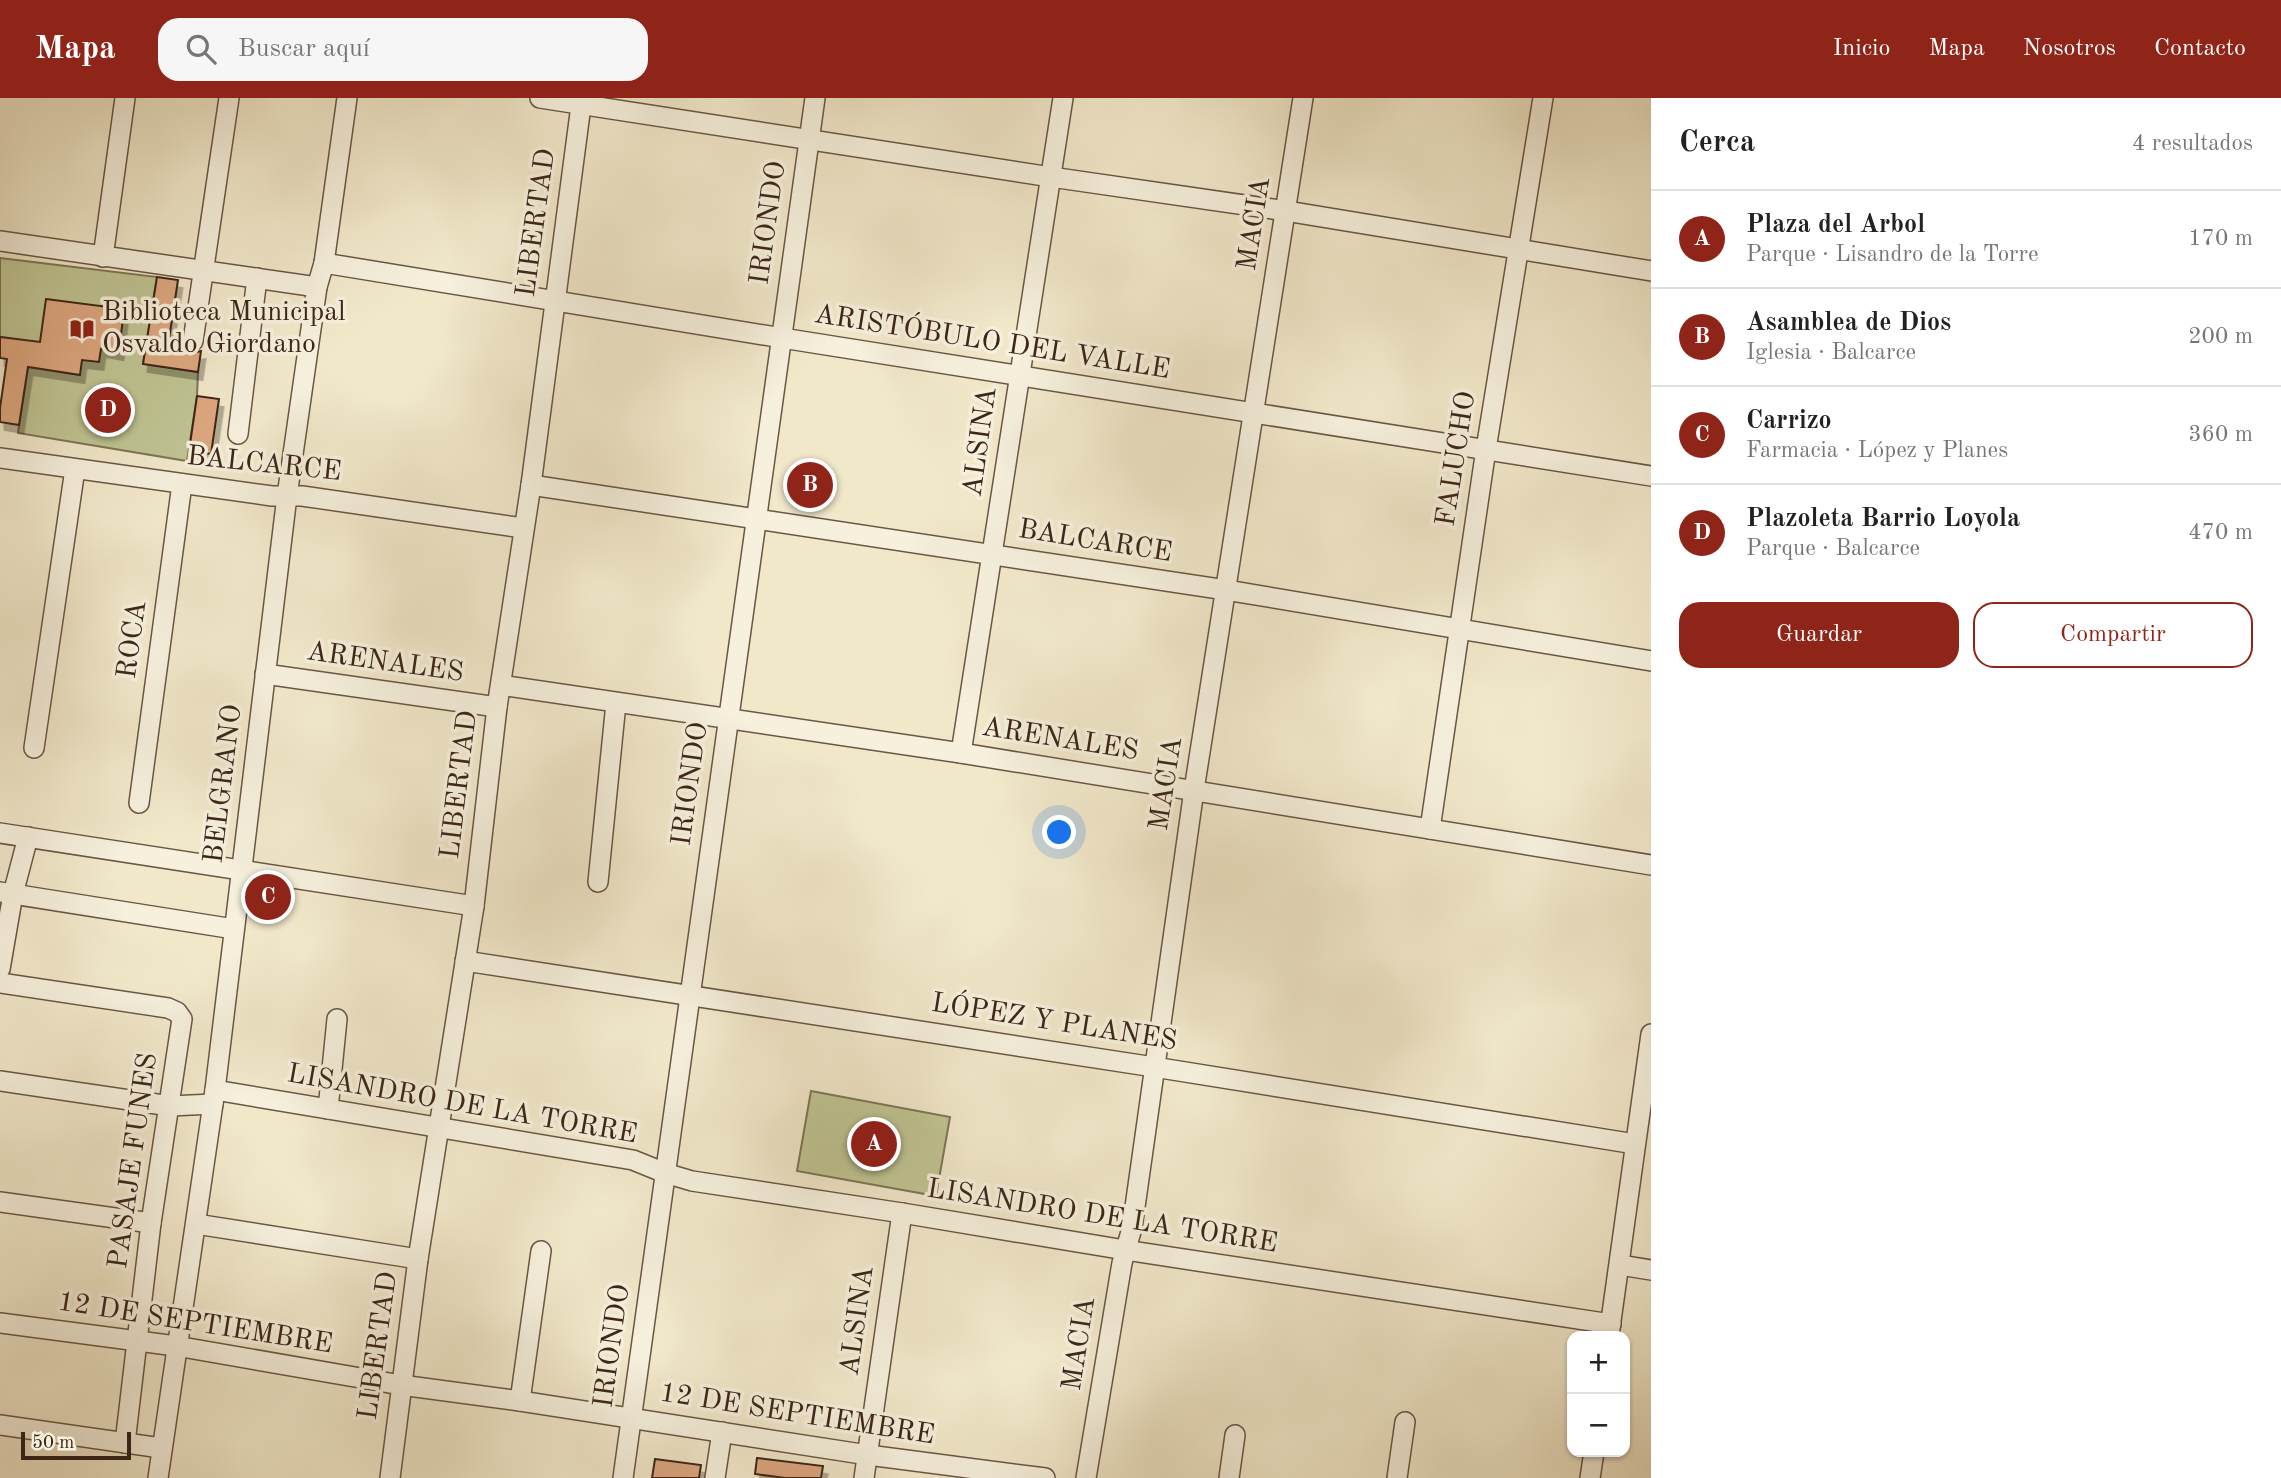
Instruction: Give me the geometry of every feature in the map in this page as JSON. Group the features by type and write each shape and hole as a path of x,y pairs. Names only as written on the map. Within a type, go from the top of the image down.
{"street":[{"path":"103,257 125,98"},
{"path":"193,341 229,98"},
{"name":"BELGRANO","path":"158,1478 214,1097 287,496 347,98"},
{"path":"540,98 582,101 809,140 1286,211 1651,271"},
{"name":"IRIONDO","path":"623,1478 815,98"},
{"name":"ALSINA","path":"961,753 1063,98"},
{"name":"MACIA","path":"1086,1478 1125,1250 1132,1228 1194,790 1303,98"},
{"name":"FALUCHO","path":"1430,829 1486,449 1543,98"},
{"name":"LIBERTAD","path":"390,1478 418,1259 474,906 497,707 531,485 582,101"},
{"path":"0,241 317,287"},
{"name":"ARISTÓBULO DEL VALLE","path":"324,263 1651,476"},
{"path":"238,435 257,278"},
{"name":"BALCARCE","path":"0,458 523,527"},
{"path":"34,748 75,469"},
{"name":"ROCA","path":"139,803 182,484"},
{"name":"BALCARCE","path":"531,485 1226,590 1651,661"},
{"name":"ARENALES","path":"265,674 497,707"},
{"name":"ARENALES","path":"501,685 961,753 1651,865"},
{"path":"598,882 616,703"},
{"path":"0,833 474,906"},
{"path":"0,969 7,893 28,837"},
{"path":"7,893 234,929"},
{"name":"LÓPEZ Y PLANES","path":"465,961 1154,1066 1635,1144"},
{"name":"PASAJE FUNES","path":"0,983 167,1008 177,1012 182,1019 151,1223 125,1443"},
{"path":"328,1108 337,1019"},
{"path":"1610,1330 1651,1034"},
{"name":"LISANDRO DE LA TORRE","path":"0,1081 170,1106 214,1097 328,1108 633,1160 665,1174 692,1181 1610,1330"},
{"path":"0,1202 151,1223"},
{"name":"ALSINA","path":"864,1478 902,1213"},
{"path":"196,1224 418,1259"},
{"path":"520,1401 541,1251"},
{"path":"1620,1265 1651,1270"},
{"name":"12 DE SEPTIEMBRE","path":"0,1323 176,1346 401,1385 868,1455 949,1472 1045,1478"},
{"path":"1397,1478 1405,1422"},
{"path":"0,1425 161,1448"},
{"path":"715,1478 722,1432"},
{"path":"1229,1478 1235,1435"},
{"path":"1590,1478 1593,1457"}],"green space":[{"path":"0,258 157,277 143,364 198,372 187,461 18,433 32,342 0,337"},
{"path":"811,1091 950,1117 936,1196 797,1171"}],"building":[{"path":"157,277 178,280 168,346 184,348 192,353 201,351 198,372 143,364"},
{"name":"Biblioteca Municipal Osvaldo Giordano","path":"46,299 124,309 119,352 101,349 99,362 82,360 80,375 28,367 19,425 0,422 7,359 0,358 0,337 40,342"},
{"path":"197,396 219,399 211,454 189,451"},
{"path":"757,1458 823,1466 821,1478 785,1478 755,1474"},
{"path":"655,1459 701,1465 699,1478 652,1478"}],"place":[{"name":"Biblioteca Municipal Osvaldo Giordano","path":"82,329"},
{"name":"Plazoleta Barrio Loyola","path":"108,410"},
{"name":"Asamblea de Dios","path":"810,485"},
{"name":"Carrizo","path":"268,897"},
{"name":"Plaza del Arbol","path":"874,1144"}]}
